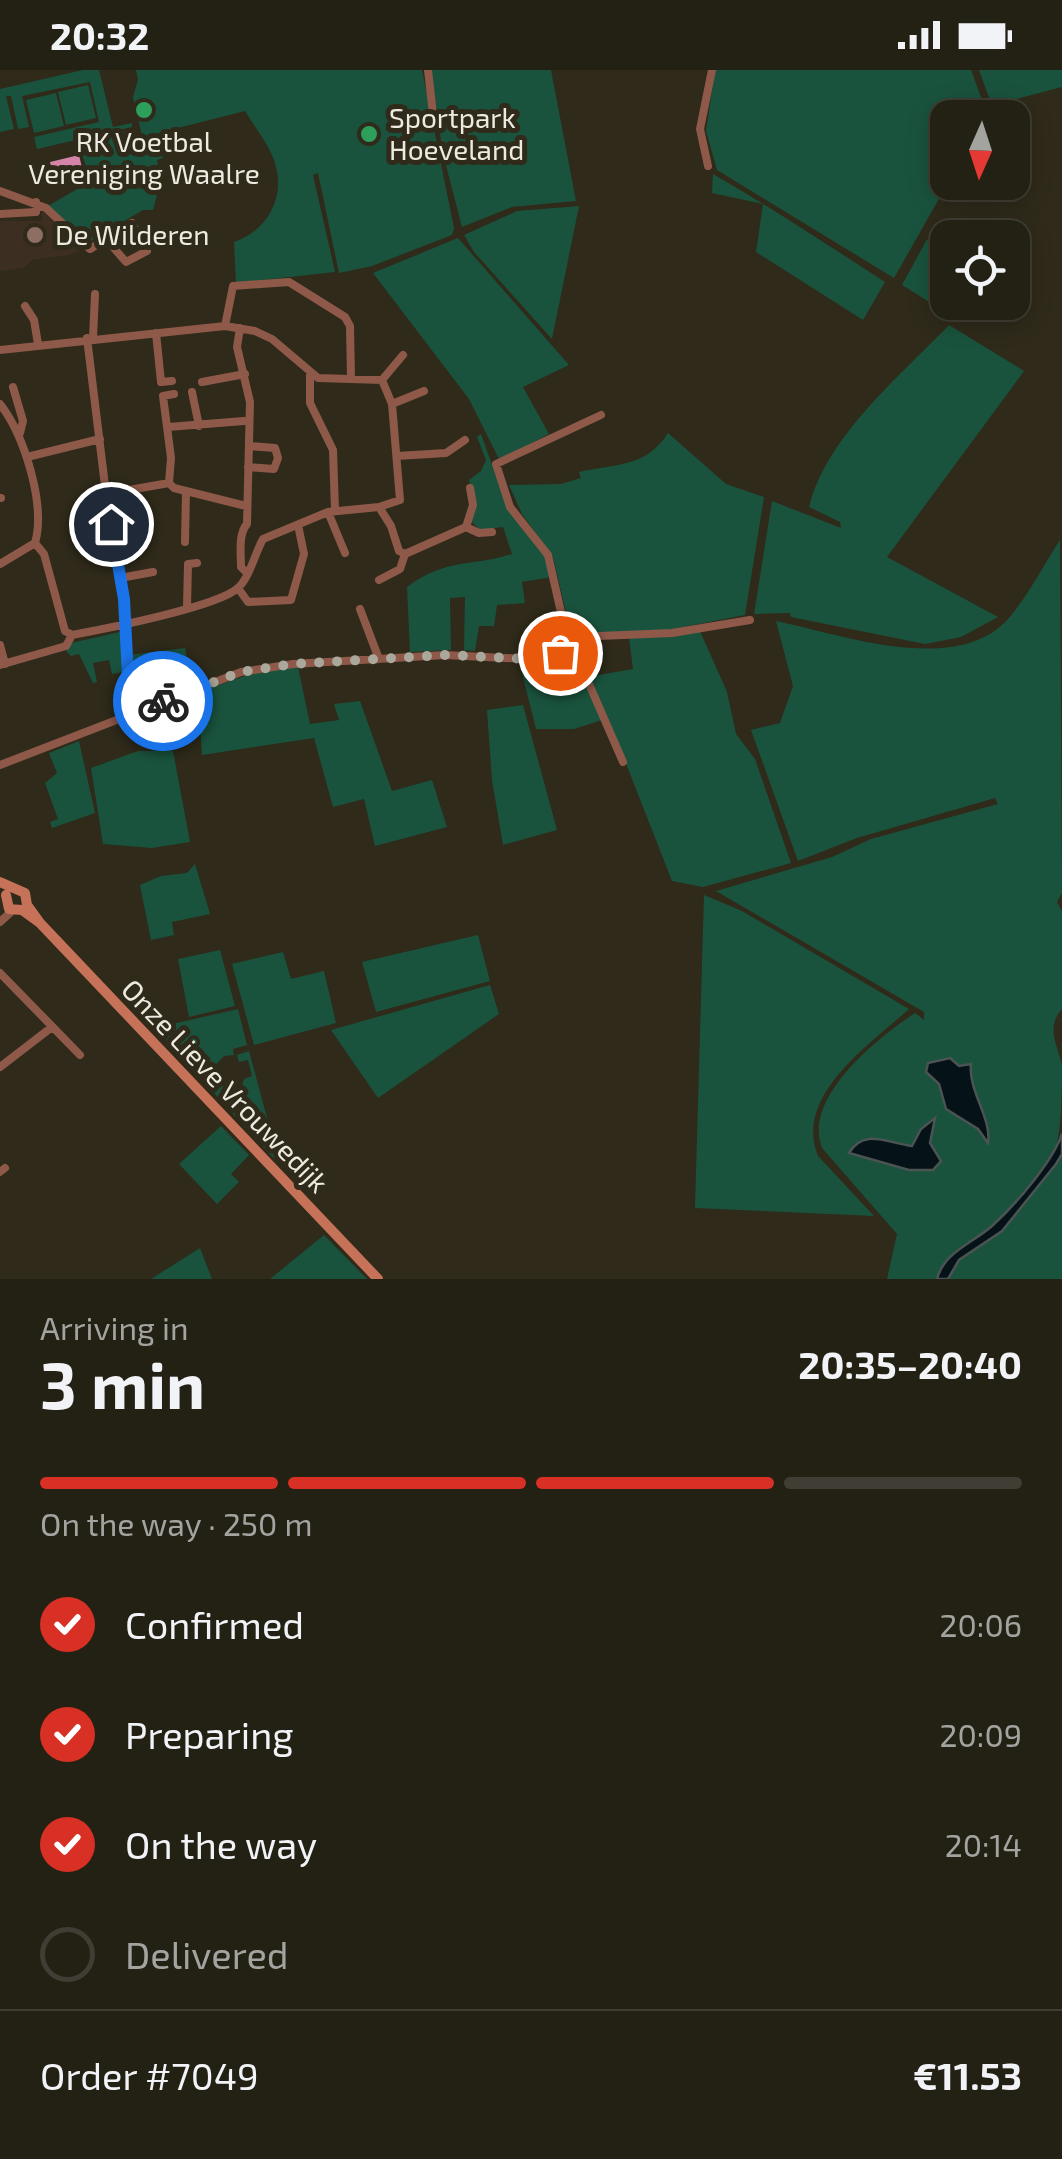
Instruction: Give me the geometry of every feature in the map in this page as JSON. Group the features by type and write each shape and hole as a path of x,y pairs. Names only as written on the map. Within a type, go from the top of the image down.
{"main road":[{"name":"Onze Lieve Vrouwedijk","path":"0,882 9,905 40,924 378,1279"}],"street":[{"path":"428,70 433,114"},
{"path":"708,166 700,129 712,70"},
{"path":"0,191 36,202 90,249 106,239 132,223 147,252 126,262 106,239"},
{"path":"0,214 36,212 36,202"},
{"path":"225,326 229,290 233,286 288,282 345,318 350,326 350,378"},
{"path":"95,294 90,338 106,494 125,624 130,715"},
{"path":"25,306 34,320 38,344"},
{"path":"0,350 225,326 272,340 318,378 382,380"},
{"path":"240,328 237,346 250,402 247,524 263,539"},
{"path":"156,333 161,382 172,381"},
{"path":"382,380 403,355"},
{"path":"202,382 245,374"},
{"path":"310,374 310,402 333,450 332,511 345,553"},
{"path":"0,645 3,664 66,646 72,636 187,607 238,588 263,539 332,511 379,507 400,500 392,404 382,380"},
{"path":"13,387 23,422 20,434"},
{"path":"392,404 424,391"},
{"path":"192,392 199,426"},
{"path":"168,482 168,427 163,396 174,394"},
{"path":"0,404 20,434 38,524 35,543 44,554 66,631 72,636"},
{"path":"601,415 496,464 510,507 548,555 566,647 589,684 623,762"},
{"path":"168,427 244,421"},
{"path":"27,458 100,440"},
{"path":"397,456 446,453 465,440"},
{"path":"248,468 274,469 278,458 275,448 249,446"},
{"path":"106,494 168,482 186,492 246,506"},
{"path":"379,580 400,570 405,554 466,527 473,505 470,488"},
{"path":"185,542 186,492"},
{"path":"379,507 391,526 399,551 405,554"},
{"path":"247,524 242,529 241,555 241,567 247,573"},
{"path":"238,588 248,602 290,600 304,554 298,525"},
{"path":"466,527 479,533 492,532"},
{"path":"0,564 35,543"},
{"path":"187,607 188,564 197,563"},
{"path":"120,578 153,572"},
{"path":"360,609 380,659"},
{"path":"0,766 241,672 446,655 527,659 566,647 750,620"},
{"path":"0,973 80,1055"},
{"path":"0,1066 52,1027"}],"shaded area":[{"name":"De Wilderen","path":"42,209 84,249 32,260 24,268 0,271 0,221 42,221"},
{"path":"950,1058 959,1066 971,1064 973,1084 987,1124 988,1143 978,1129 946,1109 939,1084 926,1072 928,1063"},
{"path":"935,1118 930,1143 941,1161 933,1170 909,1170 849,1153 855,1145 869,1139 912,1146 921,1129"},
{"path":"1062,1134 1062,1154 1056,1164 1002,1231 959,1260 948,1279 937,1279 952,1255 992,1226 1022,1195 1050,1158"}],"green space":[{"path":"83,70 99,70 113,127 132,123 132,127 37,149 34,137 99,122 90,82 22,96 29,127 18,129 11,96 6,96 14,129 0,132 0,89"},
{"path":"136,70 422,70 454,228 452,235 372,266 339,273 318,173 313,175 335,272 236,283 234,242 255,231 275,203 278,179 271,153 245,111 158,133 159,141 144,144 133,97 138,80"},
{"path":"431,70 551,70 576,201 512,207 462,227 443,154"},
{"path":"715,70 971,70 982,100 930,100 930,200 938,200 894,278 717,170 706,131"},
{"path":"979,70 1062,70 1062,87 1012,100 990,100"},
{"path":"88,85 96,118 66,125 58,92"},
{"path":"56,93 64,126 34,133 26,100"},
{"path":"135,129 140,148 160,143 163,158 157,160 161,180 153,210 143,210 89,242 48,206 91,181 78,143"},
{"path":"713,174 735,187 778,213 885,282 863,320 756,252 763,204 712,193"},
{"path":"579,206 552,339 474,252 464,235 517,211"},
{"path":"458,238 569,365 523,387 549,434 502,459 469,399 373,273"},
{"path":"927,239 930,302 902,285"},
{"path":"949,325 1024,371 887,557 998,617 961,637 925,644 791,617 790,613 754,614 772,501 841,528 840,522 809,507 831,456 867,409"},
{"path":"668,433 726,484 764,497 745,615 663,631 572,638 553,557 522,514 509,485 561,484 581,478 579,472 630,462 650,452"},
{"path":"481,434 505,501 544,551 552,577 522,582 525,603 497,605 494,626 479,626 475,651 464,650 465,597 450,598 451,650 410,652 407,587 447,567 512,554 503,527 480,530 472,522 475,505 469,480 481,471 486,460 477,437"},
{"path":"1060,540 1062,893 1057,902 1062,911 1062,1009 1053,1030 1062,1075 1055,1150 1026,1190 991,1227 952,1255 937,1279 887,1279 897,1234 822,1148 819,1128 833,1089 848,1070 915,1013 924,1020 924,1012 716,891 832,857 871,839 998,804 995,798 857,838 798,861 751,730 780,723 793,686 776,621 896,647 959,646 986,636 1008,619","holes":["950,1058 959,1066 972,1068 974,1091 989,1136 986,1141 978,1129 946,1109 939,1084 926,1072 928,1063","933,1118 931,1146 903,1168 853,1152 868,1138 912,1146"]},
{"path":"700,631 727,692 736,734 755,759 791,863 703,887 672,881 618,743 587,677 633,669 629,638"},
{"path":"120,632 124,672 112,674 109,660 93,663 97,682 93,683 79,654 71,656 66,651 71,643"},
{"path":"185,648 193,686 135,710 129,655"},
{"path":"539,660 545,689 586,685 602,720 574,729 536,729 519,661"},
{"path":"298,667 310,724 339,720 334,704 360,701 392,791 432,780 447,827 375,846 364,799 333,807 314,738 202,755 200,723 204,722 198,692 260,671"},
{"path":"523,705 557,830 503,845 492,780 487,710"},
{"path":"79,741 95,813 52,828 50,822 58,819 45,783 57,773 49,753"},
{"path":"138,751 173,751 190,842 152,848 103,844 91,768"},
{"path":"195,864 210,914 172,922 174,935 151,940 140,885 161,876 187,873"},
{"path":"704,895 742,911 909,1009 858,1054 826,1091 813,1134 818,1156 874,1216 695,1208"},
{"path":"478,935 490,981 376,1012 362,962"},
{"path":"220,950 235,1006 189,1017 178,959"},
{"path":"283,952 291,979 324,971 336,1023 254,1045 232,964"},
{"path":"490,985 499,1014 378,1098 331,1030"},
{"path":"238,1009 247,1045 233,1049 234,1055 224,1056 206,1075 214,1084 219,1079 231,1097 237,1098 262,1125 255,1138 155,1028"},
{"path":"249,1051 276,1161 258,1141 265,1134 265,1122 239,1095 244,1079 252,1076 248,1060 239,1062 237,1055"},
{"path":"221,1126 249,1155 231,1174 239,1182 217,1204 179,1164"},
{"path":"1062,1154 1062,1279 948,1279 959,1260 1002,1231"},
{"path":"324,1235 367,1279 270,1279"},
{"path":"200,1248 212,1279 151,1279"}],"building":[{"path":"79,155 82,168 64,172 66,180 55,183 50,162"}],"way so far":[{"path":"163,701 241,672 293,664 446,655 516,660 560,653"}],"place":[{"name":"RK Voetbal Vereniging Waalre","path":"144,110"},
{"name":"Sportpark Hoeveland","path":"369,134"},
{"name":"De Wilderen","path":"35,235"}],"route":[{"path":"111,524 124,599 130,715 163,701"}]}
